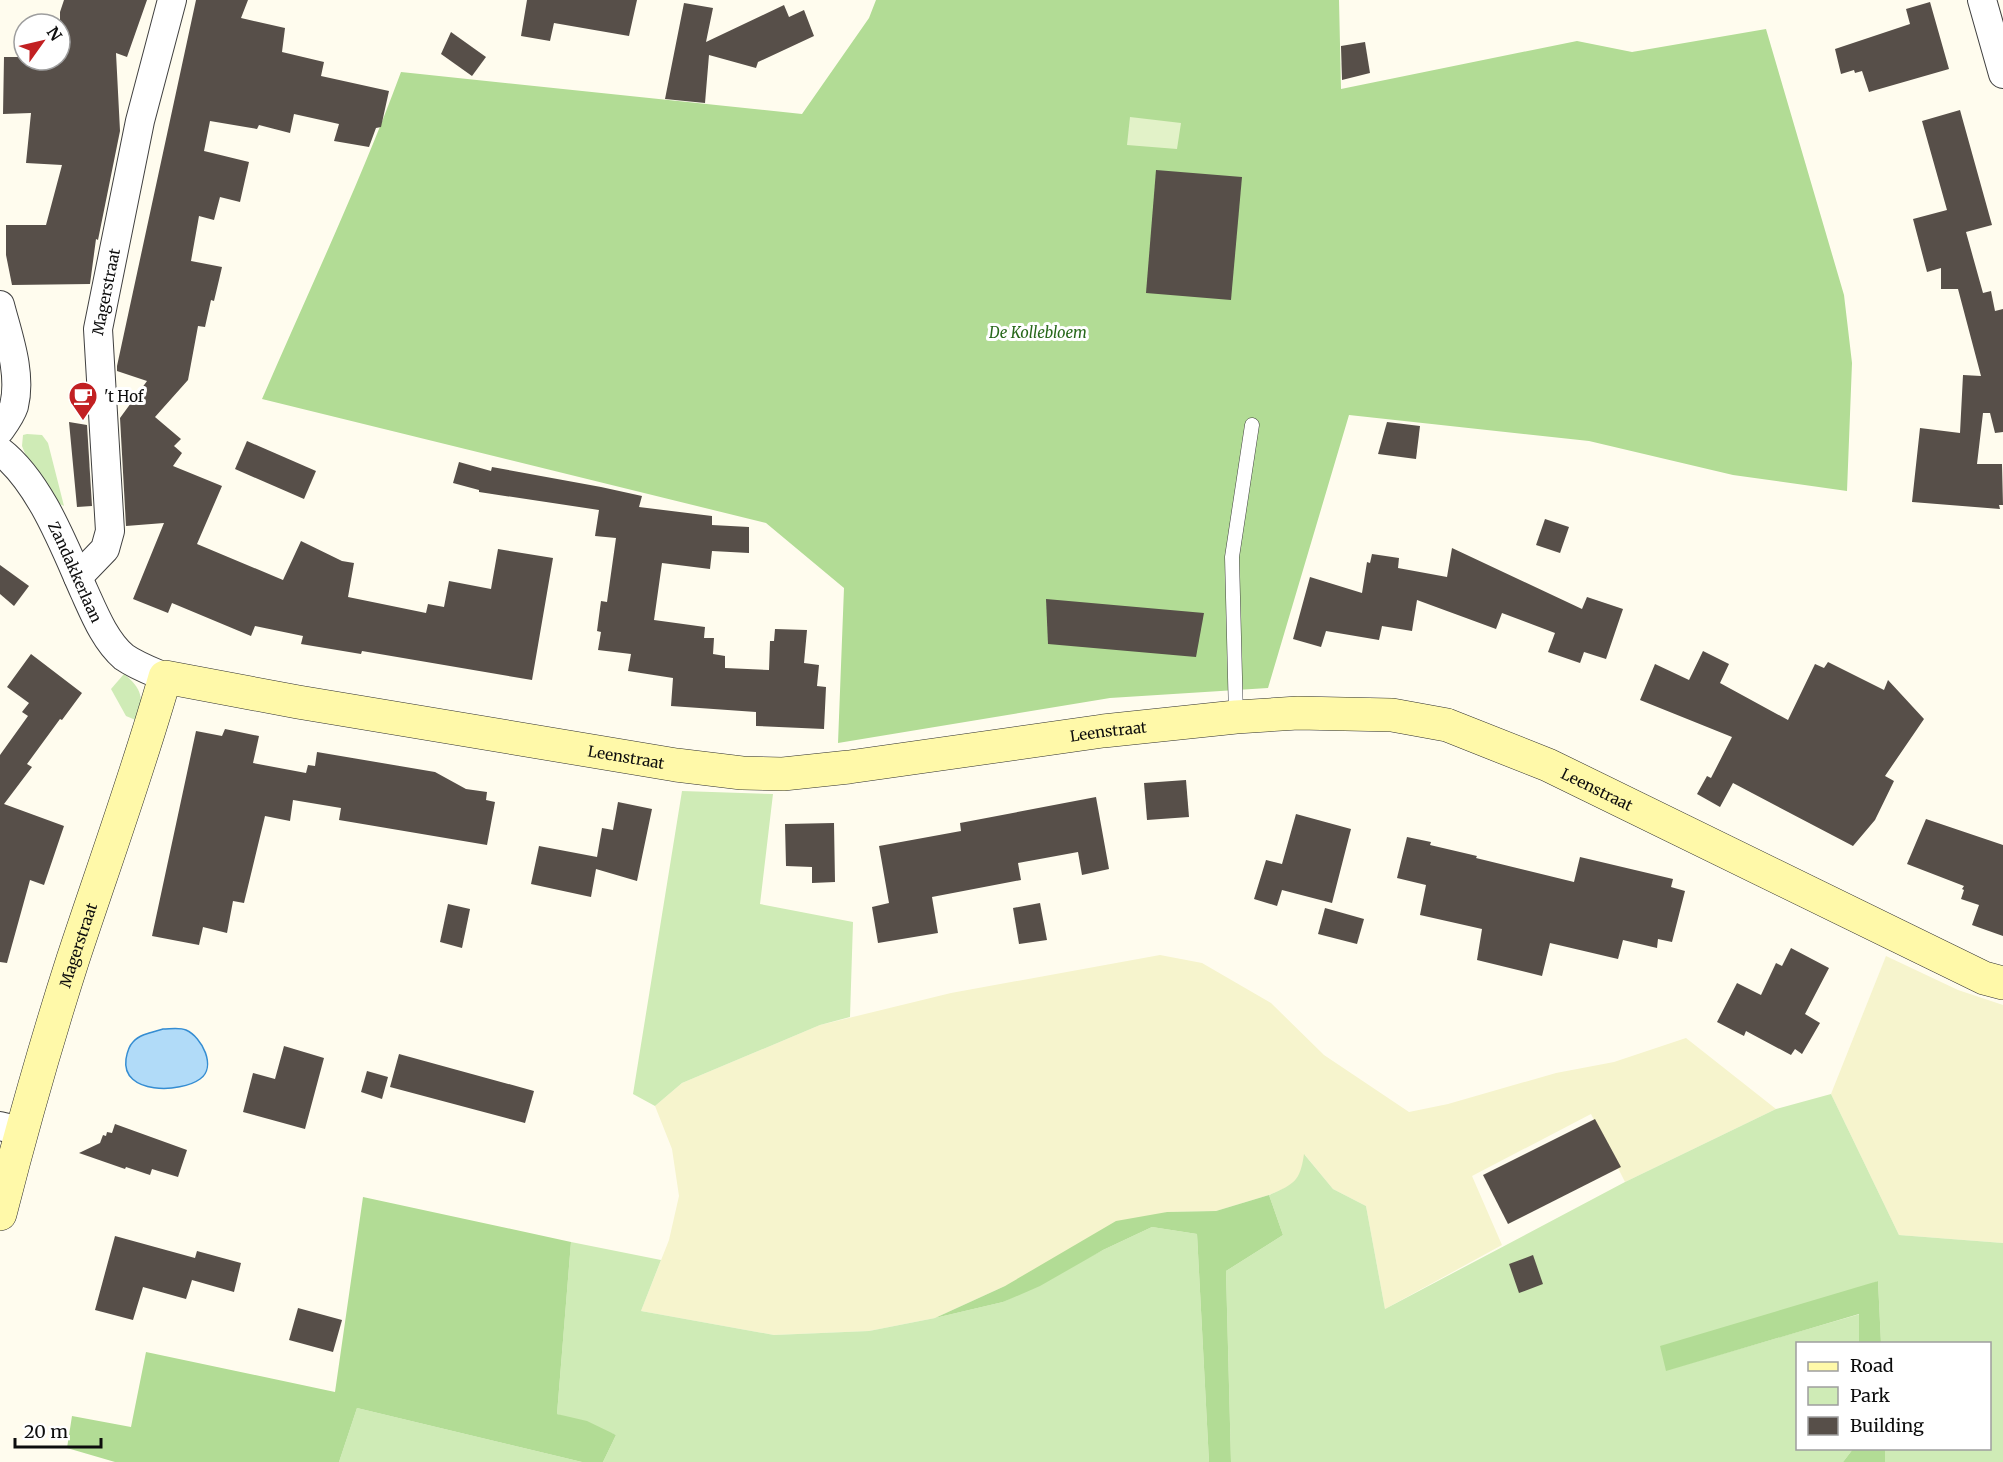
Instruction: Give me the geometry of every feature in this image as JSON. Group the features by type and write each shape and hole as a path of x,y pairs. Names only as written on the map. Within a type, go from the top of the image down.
{"street":[{"name":"Magerstraat","path":"78,577 105,549 110,531 98,329 140,121 172,0"},
{"path":"1982,0 2003,74"},
{"path":"0,305 11,345 16,382 14,406 8,420 0,430"},
{"name":"Zandakkerlaan","path":"0,451 18,468 35,492 103,631 123,656 144,669 165,677"},
{"name":"Magerstraat","path":"0,1214 10,1129 72,962 144,752 165,677"},
{"name":"Leenstraat","path":"165,677 676,765 742,773 783,774 849,767 1104,731 1236,717 1298,713 1392,715 1447,725 1548,765 1984,978 2003,983"}],"lane":[{"path":"1236,717 1232,557 1252,425"}],"shaded area":[{"path":"1160,955 1202,963 1271,1003 1324,1055 1409,1112 1448,1104 1556,1073 1614,1062 1686,1038 1776,1109 1625,1182 1591,1114 1472,1176 1502,1245 1385,1309 1366,1206 1333,1189 1305,1155 1302,1172 1292,1185 1269,1195 1216,1211 1167,1212 935,1318 869,1331 774,1335 641,1311 669,1240 679,1196 672,1149 655,1106 682,1083 820,1025 951,993"},
{"path":"1886,956 1958,990 2003,1005 2003,1243 1899,1235 1831,1094"}],"green space":[{"name":"De Kollebloem","path":"876,0 1339,0 1341,89 1577,41 1632,52 1766,29 1844,295 1852,363 1847,491 1733,475 1589,441 1349,415 1268,688 1110,698 838,743 844,588 766,523 262,399 351,196 401,72 802,114 869,18"},
{"path":"1130,117 1181,123 1177,149 1127,145"},
{"path":"23,435 42,435 48,443 64,506 60,504 26,456 22,446"},
{"path":"124,674 135,684 140,694 141,706 138,721 126,716 111,689"},
{"path":"682,791 773,794 760,904 853,922 850,1017 820,1025 682,1083 655,1106 633,1094"},
{"path":"1831,1094 1899,1235 2003,1243 2003,1462 1885,1462 1885,1450 1991,1450 1991,1342 1881,1342 1878,1281 1667,1370 1860,1314 1859,1342 1796,1342 1796,1450 1852,1450 1843,1462 1231,1462 1226,1271 1283,1235 1269,1195 1294,1181 1300,1171 1304,1154 1333,1189 1366,1206 1385,1309 1625,1182 1776,1109"},
{"path":"1269,1195 1283,1235 1226,1271 1231,1462 1209,1462 1197,1234 1152,1227 1103,1250 1040,1286 1003,1302 935,1318 1005,1286 1116,1221 1167,1212 1216,1211"},
{"path":"363,1197 571,1242 557,1414 587,1421 616,1435 603,1462 582,1462 357,1408 339,1462 115,1462 67,1448 72,1416 131,1427 146,1352 335,1392"},
{"path":"1152,1227 1197,1234 1209,1462 603,1462 616,1435 557,1414 571,1242 661,1260 641,1311 774,1335 869,1331 1003,1302"},
{"path":"1878,1281 1881,1342 1859,1342 1859,1314 1666,1371 1660,1346"},
{"path":"357,1408 582,1462 339,1462"},
{"path":"1852,1450 1885,1450 1885,1462 1843,1462"}],"water":[{"path":"163,1029 186,1030 202,1045 207,1067 200,1079 180,1087 154,1088 142,1085 127,1071 126,1059 133,1042 139,1037"}],"building":[{"path":"64,0 147,0 127,57 116,53 120,131 98,240 96,239 90,284 12,285 6,255 6,225 46,225 62,165 26,163 31,113 3,114 4,57 12,57 12,72 72,72 72,12 60,12"},
{"path":"196,0 248,0 241,18 285,28 282,52 324,62 321,76 389,91 381,127 376,128 369,147 334,141 339,124 294,114 290,133 259,125 257,129 210,121 204,151 249,162 240,202 220,197 214,220 199,216 191,261 222,267 205,327 198,326 188,380 155,417 181,439 174,446 182,453 173,466 222,486 197,544 283,580 301,541 342,561 354,563 348,597 426,613 428,604 444,607 449,581 491,589 498,549 553,558 532,680 362,651 361,654 301,644 303,636 255,626 251,636 172,603 168,613 133,599 164,523 126,526 120,418 147,381 117,371 117,366"},
{"path":"527,0 637,0 629,36 554,23 550,41 521,36"},
{"path":"1930,2 1949,69 1869,92 1862,71 1855,73 1854,70 1841,74 1835,49 1910,24 1906,9"},
{"path":"684,3 713,8 706,42 784,5 789,17 804,10 814,36 758,62 756,68 709,55 705,103 665,99"},
{"path":"451,32 486,57 472,76 441,54"},
{"path":"1365,42 1370,73 1342,80 1341,46"},
{"path":"1960,110 1992,225 1966,232 1983,293 1991,291 1995,311 2003,309 2003,432 1995,433 1990,413 1983,413 1977,464 2002,464 2003,505 1999,505 2000,509 1912,502 1920,428 1960,433 1963,375 1981,376 1958,289 1941,289 1941,268 1927,272 1913,219 1947,210 1922,121"},
{"path":"1156,170 1242,177 1231,300 1146,293"},
{"path":"69,422 87,425 92,506 77,507"},
{"path":"1387,422 1420,426 1416,459 1378,454"},
{"path":"247,441 316,471 304,499 235,469"},
{"path":"459,462 491,471 492,467 642,496 639,507 712,516 712,525 749,527 749,553 712,551 710,569 662,563 654,620 705,627 704,638 714,638 713,654 725,656 725,668 769,670 770,641 774,641 775,629 807,630 804,663 819,665 817,686 826,687 824,729 756,726 756,712 671,706 673,678 628,671 631,654 598,650 601,632 597,631 601,601 607,602 616,538 595,536 599,510 479,492 479,490 453,483"},
{"path":"1545,519 1569,527 1560,553 1536,545"},
{"path":"1452,548 1582,609 1587,597 1623,609 1606,659 1584,652 1580,663 1548,652 1555,633 1502,613 1496,629 1417,600 1412,631 1382,626 1379,640 1326,631 1321,647 1293,639 1310,577 1362,593 1367,562 1370,563 1372,554 1399,558 1398,568 1447,577"},
{"path":"0,565 29,586 14,606 0,594"},
{"path":"1046,599 1204,613 1196,657 1048,644"},
{"path":"1703,651 1729,664 1720,683 1788,720 1815,664 1824,668 1828,662 1884,690 1888,680 1924,719 1885,776 1894,781 1875,820 1853,846 1733,783 1720,807 1697,794 1707,776 1711,778 1732,737 1640,700 1655,664 1689,680"},
{"path":"31,654 82,693 27,764 32,767 4,804 64,826 44,885 30,880 7,963 0,962 0,755 28,716 22,712 29,703 7,687"},
{"path":"225,729 259,736 253,763 306,773 308,765 315,766 317,752 435,772 466,789 487,792 486,800 495,802 487,845 339,820 341,808 293,800 290,821 265,816 244,903 233,901 227,933 203,927 199,945 152,936 196,731 222,736"},
{"path":"1186,780 1189,817 1147,820 1144,783"},
{"path":"1096,797 1109,869 1082,875 1078,852 1018,863 1021,880 932,897 938,933 878,943 872,907 889,903 879,846 961,831 960,823"},
{"path":"618,802 652,809 637,881 596,869 591,897 531,884 539,846 597,857 602,828 613,830"},
{"path":"1296,814 1351,829 1332,903 1282,890 1277,906 1254,899 1266,860 1282,864"},
{"path":"1926,819 2003,845 2003,936 1972,925 1979,905 1961,899 1964,886 1907,864"},
{"path":"834,823 835,882 812,883 812,867 786,866 785,824"},
{"path":"1407,837 1477,856 1476,858 1574,882 1580,857 1673,879 1671,887 1685,891 1672,942 1658,939 1657,948 1623,940 1618,959 1550,943 1542,976 1477,960 1482,929 1420,915 1426,885 1397,878"},
{"path":"1040,903 1047,940 1019,944 1013,908"},
{"path":"448,904 470,909 462,948 440,942"},
{"path":"1325,908 1364,919 1357,944 1318,934"},
{"path":"1791,948 1829,968 1805,1014 1820,1023 1802,1054 1795,1049 1791,1055 1746,1031 1744,1036 1717,1022 1737,983 1761,995 1776,963 1782,966"},
{"path":"284,1046 324,1058 305,1129 243,1112 253,1073 275,1079"},
{"path":"399,1054 534,1091 525,1123 390,1087"},
{"path":"367,1071 388,1077 382,1099 361,1092"},
{"path":"1595,1119 1621,1167 1508,1224 1483,1175"},
{"path":"115,1124 187,1150 178,1177 152,1169 150,1175 126,1167 125,1169 79,1153 100,1143 103,1135 106,1136 107,1132 112,1133"},
{"path":"115,1236 195,1258 197,1251 241,1263 234,1292 192,1280 186,1299 143,1287 133,1320 95,1310"},
{"path":"1533,1255 1543,1284 1519,1293 1509,1264"},
{"path":"298,1308 342,1320 333,1352 289,1340"}],"place":[{"name":"'t Hof","path":"83,422"}]}
